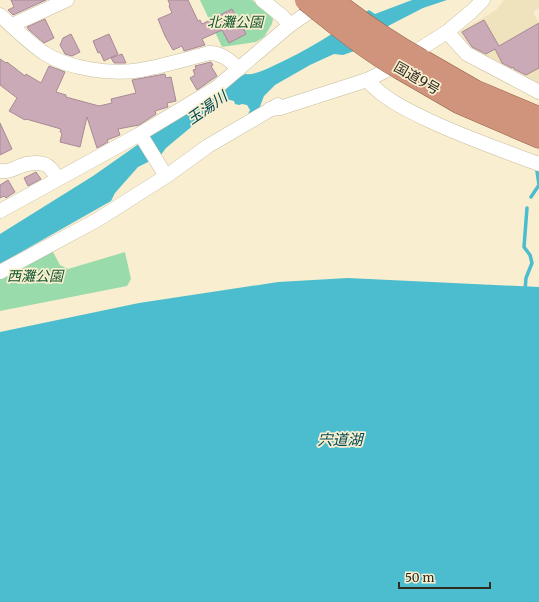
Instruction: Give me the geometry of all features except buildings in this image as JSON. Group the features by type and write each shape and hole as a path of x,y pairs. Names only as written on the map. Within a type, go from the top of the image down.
{"highway":[{"name":"国道9号","path":"306,0 329,19 386,60 412,65 539,118"},
{"name":"国道9号","path":"332,0 344,10 402,49 412,65 460,103 539,137"}],"street":[{"path":"12,25 67,0"},
{"path":"262,0 282,16 290,25"},
{"path":"0,211 58,178 141,137 216,88 290,25 328,0"},
{"path":"0,272 97,220 208,146 274,107 280,108 367,80 385,71 447,32 483,0"},
{"path":"0,15 43,52 51,57 86,68 103,70 140,70 209,53 223,55 238,68"},
{"path":"447,32 467,54 539,92"},
{"path":"367,80 375,89 395,105 455,134 539,164"},
{"path":"141,137 166,174"},
{"path":"0,171 4,172 22,165 38,163 50,167 58,178"}],"shaded area":[{"path":"504,0 539,0 539,8 533,12 539,23 539,88 477,59 459,32 496,10"}],"green space":[{"name":"北灘公園","path":"200,0 252,0 273,19 272,24 264,37 256,42 222,47"},
{"name":"西灘公園","path":"46,239 60,265 68,269 125,252 131,279 127,286 0,311 0,266"}],"water":[{"name":"玉湯川","path":"412,0 447,0 423,8 390,25 380,31 357,50 343,55 334,54 310,65 275,85 264,96 259,109 248,114 250,110 247,105 235,104 234,101 222,101 214,105 205,118 196,123 166,148 160,156 138,167 115,193 111,201 0,264 0,234 93,176 180,115 245,74 259,72 298,54 369,10 375,14"},
{"name":"宍道湖","path":"348,278 539,287 539,602 0,602 0,332 139,303 278,282"}],"waterway":[{"path":"531,197 539,185 537,171"},
{"path":"525,290 526,278 532,263 530,255 524,247 527,208"}]}
